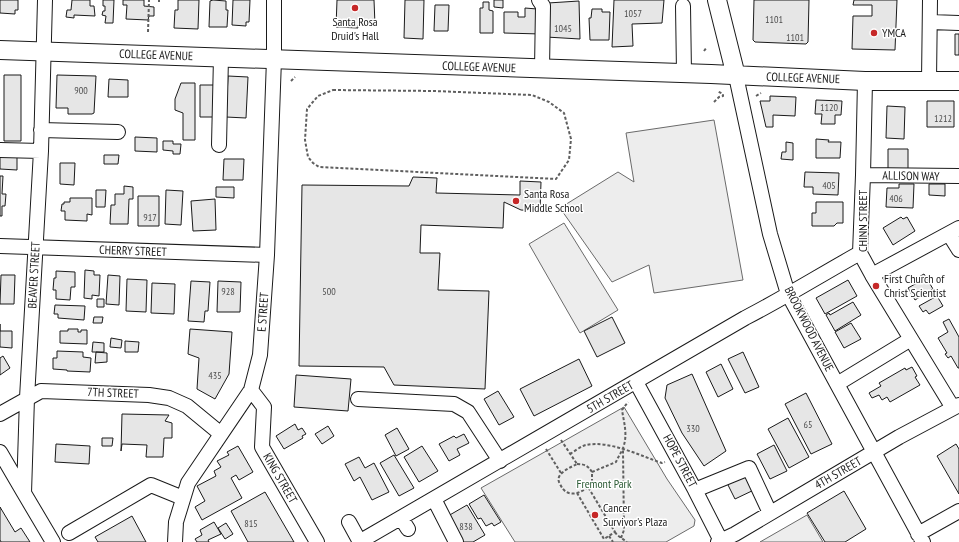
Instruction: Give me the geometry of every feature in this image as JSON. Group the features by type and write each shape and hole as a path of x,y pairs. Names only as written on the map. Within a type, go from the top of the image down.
{"main road":[{"path":"717,0 736,76"},
{"name":"COLLEGE AVENUE","path":"0,50 684,73 865,81 959,81"}],"street":[{"name":"BEAVER STREET","path":"24,493 27,398 41,151 45,0"},
{"path":"274,0 274,59"},
{"path":"538,0 543,6 542,69"},
{"path":"928,80 930,0"},
{"path":"683,6 684,73"},
{"path":"930,22 959,23"},
{"path":"219,145 221,57"},
{"name":"E STREET","path":"175,542 176,522 188,483 251,390 260,355 267,255 274,59"},
{"name":"BROOKWOOD AVENUE","path":"736,76 770,234 788,294 921,538"},
{"name":"CHINN STREET","path":"865,81 860,253 911,339 956,407"},
{"path":"41,130 118,132"},
{"path":"0,150 41,151"},
{"path":"959,166 959,176"},
{"name":"ALLISON WAY","path":"863,175 959,176"},
{"path":"872,275 954,231 959,250"},
{"name":"CHERRY STREET","path":"0,246 267,255"},
{"name":"5TH STREET","path":"366,540 404,523 434,499 860,253"},
{"path":"838,384 911,339"},
{"name":"HOPE STREET","path":"636,382 695,490 719,541"},
{"name":"KING STREET","path":"251,390 264,407 262,447 318,542"},
{"name":"7TH STREET","path":"0,414 40,391 149,395 169,398 186,406 221,434"},
{"path":"358,399 454,404 468,412 500,461"},
{"name":"4TH STREET","path":"719,541 770,513 899,437 956,407"},
{"path":"0,452 53,542"},
{"path":"695,490 748,468 770,513"},
{"path":"69,533 151,485 183,498"},
{"path":"434,499 456,542"},
{"path":"921,538 956,515"},
{"path":"349,522 366,540"}],"path":[{"path":"148,32 149,0"},
{"path":"704,51 707,47"},
{"path":"291,81 295,77"},
{"path":"333,90 434,91 532,95 549,102 564,113 571,139 569,160 556,178 319,168 308,157 305,140 307,109 318,96 333,90"},
{"path":"714,102 719,97 723,96 721,91 717,91"},
{"path":"756,96 761,93"},
{"path":"621,538 624,530 623,449 627,435 622,410 625,406"},
{"path":"554,429 577,464"},
{"path":"539,438 561,473"},
{"path":"570,454 586,445 599,445 623,449 662,464 676,454"},
{"path":"592,472 616,462 617,457 623,449"},
{"path":"577,464 588,466 592,472 592,484 577,493 564,492 559,482 559,477 561,473 577,464"},
{"path":"588,487 615,532 627,542"},
{"path":"577,493 605,542"},
{"path":"604,539 615,532"},
{"path":"609,536 612,542"}],"shaded area":[{"path":"714,120 743,280 654,293 649,265 612,282 560,208 618,172 634,182 626,133"},
{"path":"564,223 618,310 580,333 529,244"},
{"name":"Fremont Park","path":"624,407 667,479 695,520 694,526 666,542 515,542 481,488"},
{"path":"807,515 823,542 760,542"}],"building":[{"path":"0,0 18,0 18,10 15,10 15,14 0,13"},
{"path":"72,0 90,0 90,6 94,6 95,16 74,15 74,18 66,17 67,10 71,10"},
{"path":"103,0 114,0 113,23 105,23 106,16 102,15 103,11 105,11"},
{"path":"123,0 144,0 144,6 154,7 154,16 149,16 148,20 126,19 127,5 123,5"},
{"path":"178,0 199,0 198,29 174,28 175,10 178,10"},
{"path":"233,0 250,0 249,22 246,22 246,26 232,25"},
{"name":"Santa Rosa Druid's Hall","path":"337,0 374,0 375,25 358,25 358,28 336,27"},
{"path":"405,0 424,0 423,39 404,38"},
{"path":"494,0 503,0 503,8 494,7"},
{"path":"614,0 664,0 662,23 632,24 633,46 612,47"},
{"path":"754,0 809,0 808,42 806,44 755,42 753,40"},
{"name":"YMCA","path":"854,0 897,0 895,50 852,49 853,16 872,16 872,5 853,5"},
{"path":"210,1 226,1 226,10 228,10 227,27 209,27"},
{"path":"579,1 580,39 546,37 548,3"},
{"path":"483,2 489,2 489,10 493,11 493,33 480,33 480,8 483,8"},
{"path":"435,5 449,5 448,31 434,31"},
{"path":"525,8 537,9 541,34 504,33 504,12 518,12 518,17 525,17"},
{"path":"592,9 602,9 602,12 610,12 609,40 590,40 589,18 591,18"},
{"path":"955,34 959,34 959,55 955,55"},
{"path":"4,75 21,75 21,141 4,141"},
{"path":"57,75 96,76 94,113 68,114 68,108 56,108"},
{"path":"228,76 248,77 246,118 226,117"},
{"path":"109,79 128,80 128,97 108,97"},
{"path":"181,83 195,83 195,140 183,140 183,113 175,110 175,99"},
{"path":"200,85 215,85 215,117 200,117"},
{"path":"770,96 796,97 795,116 773,115 773,127 766,127 760,101 770,101"},
{"path":"816,100 842,101 841,115 835,115 835,124 821,124 822,114 815,114"},
{"path":"927,101 954,101 954,127 927,127"},
{"path":"887,106 905,107 904,139 886,138"},
{"path":"135,137 157,138 157,152 135,151"},
{"path":"816,139 829,140 828,142 841,142 840,158 816,158"},
{"path":"163,141 173,141 173,144 181,144 180,154 173,154 173,151 163,150"},
{"path":"786,142 793,143 793,160 781,159 782,152 786,152"},
{"path":"888,149 908,149 908,169 888,169"},
{"path":"0,154 17,155 17,170 0,169"},
{"path":"104,155 119,155 118,164 104,164"},
{"path":"224,159 244,159 243,180 223,180"},
{"path":"60,163 75,163 74,185 60,184"},
{"path":"805,172 839,173 838,195 813,194 813,187 804,187"},
{"path":"0,176 3,176 2,194 6,194 5,206 2,206 2,216 0,216"},
{"path":"413,177 437,178 436,193 520,195 520,181 541,182 540,211 521,210 504,202 503,228 421,225 420,253 440,253 438,290 489,291 485,389 394,385 384,367 299,366 302,185 409,186"},
{"path":"899,184 914,184 913,208 886,207 887,188 899,188"},
{"path":"929,184 945,184 945,196 929,195"},
{"path":"124,186 133,187 133,199 129,199 128,224 110,224 111,205 115,205 115,194 124,194"},
{"path":"216,187 234,187 234,198 216,197"},
{"path":"96,190 106,190 105,207 96,207"},
{"path":"166,190 183,191 181,225 165,224"},
{"path":"138,196 159,196 159,226 138,226"},
{"path":"70,198 92,198 92,215 87,214 87,221 65,220 65,211 61,211 62,204 64,204 64,202 70,202"},
{"path":"215,199 216,230 193,231 191,201"},
{"path":"816,202 843,202 843,223 837,223 834,226 812,226 812,213 816,213"},
{"path":"901,217 903,219 907,217 915,231 893,245 883,228"},
{"path":"85,270 94,271 94,275 100,275 99,296 92,295 92,299 84,298"},
{"path":"56,271 75,272 75,287 71,287 70,300 56,299 56,290 53,290"},
{"path":"924,274 933,289 915,300 908,288 917,283 915,279"},
{"path":"1,275 15,275 14,304 0,304"},
{"path":"108,275 120,276 119,305 106,304"},
{"path":"127,279 147,280 146,312 126,311"},
{"path":"848,280 857,296 825,314 816,298"},
{"path":"191,281 210,282 208,311 205,311 204,322 188,321"},
{"path":"218,281 241,282 240,312 217,312"},
{"path":"152,283 175,284 174,314 151,313"},
{"path":"937,296 943,306 929,314 926,310 923,312 919,306"},
{"path":"97,299 104,299 104,307 97,307"},
{"path":"853,302 861,315 835,331 826,315 829,313 830,315"},
{"path":"55,305 85,306 84,320 58,318 58,314 54,314"},
{"path":"94,317 103,317 102,323 93,323"},
{"path":"612,317 625,343 597,357 584,331"},
{"path":"949,319 959,337 959,368 951,356 948,358 945,354 947,353 938,338 948,332 943,322"},
{"path":"851,323 861,339 844,348 835,332"},
{"path":"68,329 78,329 78,332 81,332 81,330 87,330 87,344 60,343 60,331 68,331"},
{"path":"190,329 232,332 229,374 215,399 197,389 199,358 188,354"},
{"path":"0,331 12,331 12,348 0,347"},
{"path":"111,338 122,340 121,348 110,347"},
{"path":"125,341 139,342 138,352 125,352"},
{"path":"93,342 104,343 104,352 92,352"},
{"path":"57,351 83,352 83,357 91,358 90,372 53,369 53,358 57,358"},
{"path":"96,352 107,353 107,362 95,363"},
{"path":"743,352 759,387 745,393 728,359"},
{"path":"3,356 10,368 0,375 0,358"},
{"path":"579,359 592,386 534,416 520,389"},
{"path":"721,364 733,389 718,397 706,372"},
{"path":"912,367 917,376 915,377 920,385 890,402 887,397 882,400 879,395 872,398 869,393 881,386 879,383 905,368 906,370"},
{"path":"692,374 726,451 704,466 682,433 665,398 667,385"},
{"path":"296,375 351,379 348,411 294,407"},
{"path":"498,391 514,417 499,425 484,399"},
{"path":"806,393 832,444 811,454 785,404"},
{"path":"122,414 169,415 165,421 172,423 172,438 164,438 163,457 146,457 147,445 122,444 121,451"},
{"path":"788,418 809,457 789,468 768,429"},
{"path":"295,424 298,430 302,428 306,434 302,436 303,438 284,449 276,436"},
{"path":"328,426 334,436 322,444 315,434"},
{"path":"397,428 409,449 396,456 385,435"},
{"path":"464,434 469,443 457,449 460,455 449,461 439,444 454,436 456,438"},
{"path":"102,438 113,438 112,446 102,446"},
{"path":"56,444 90,446 89,464 55,462"},
{"path":"956,444 959,449 959,494 937,456"},
{"path":"774,445 787,471 770,479 757,454"},
{"path":"238,446 253,472 239,480 236,475 231,478 242,498 202,520 195,507 205,501 197,486 216,476 214,471 221,467 217,461 229,455 227,452"},
{"path":"422,446 438,471 419,482 404,457"},
{"path":"394,455 414,488 399,496 380,463"},
{"path":"359,457 365,468 374,463 389,492 372,500 360,477 354,481 345,464"},
{"path":"748,472 756,489 735,499 727,483"},
{"path":"844,491 866,529 845,542 825,542 807,513"},
{"path":"265,492 294,542 248,542 231,511"},
{"path":"484,495 501,522 494,526 492,523 486,526 481,518 478,519 469,504"},
{"path":"467,505 485,535 473,542 463,542 448,516"},
{"path":"0,507 15,532 21,528 30,542 1,542"},
{"path":"132,516 146,542 98,542 95,537"},
{"path":"214,522 221,534 208,540 209,542 197,542 195,539 202,535 200,530"},
{"path":"226,523 233,534 225,539 218,528"}],"place":[{"name":"Santa Rosa Druid's Hall","path":"355,8"},
{"name":"YMCA","path":"874,33"},
{"name":"Santa Rosa Middle School","path":"516,201"},
{"name":"First Church of Christ Scientist","path":"876,286"},
{"name":"Cancer Survivor's Plaza","path":"595,515"}]}
